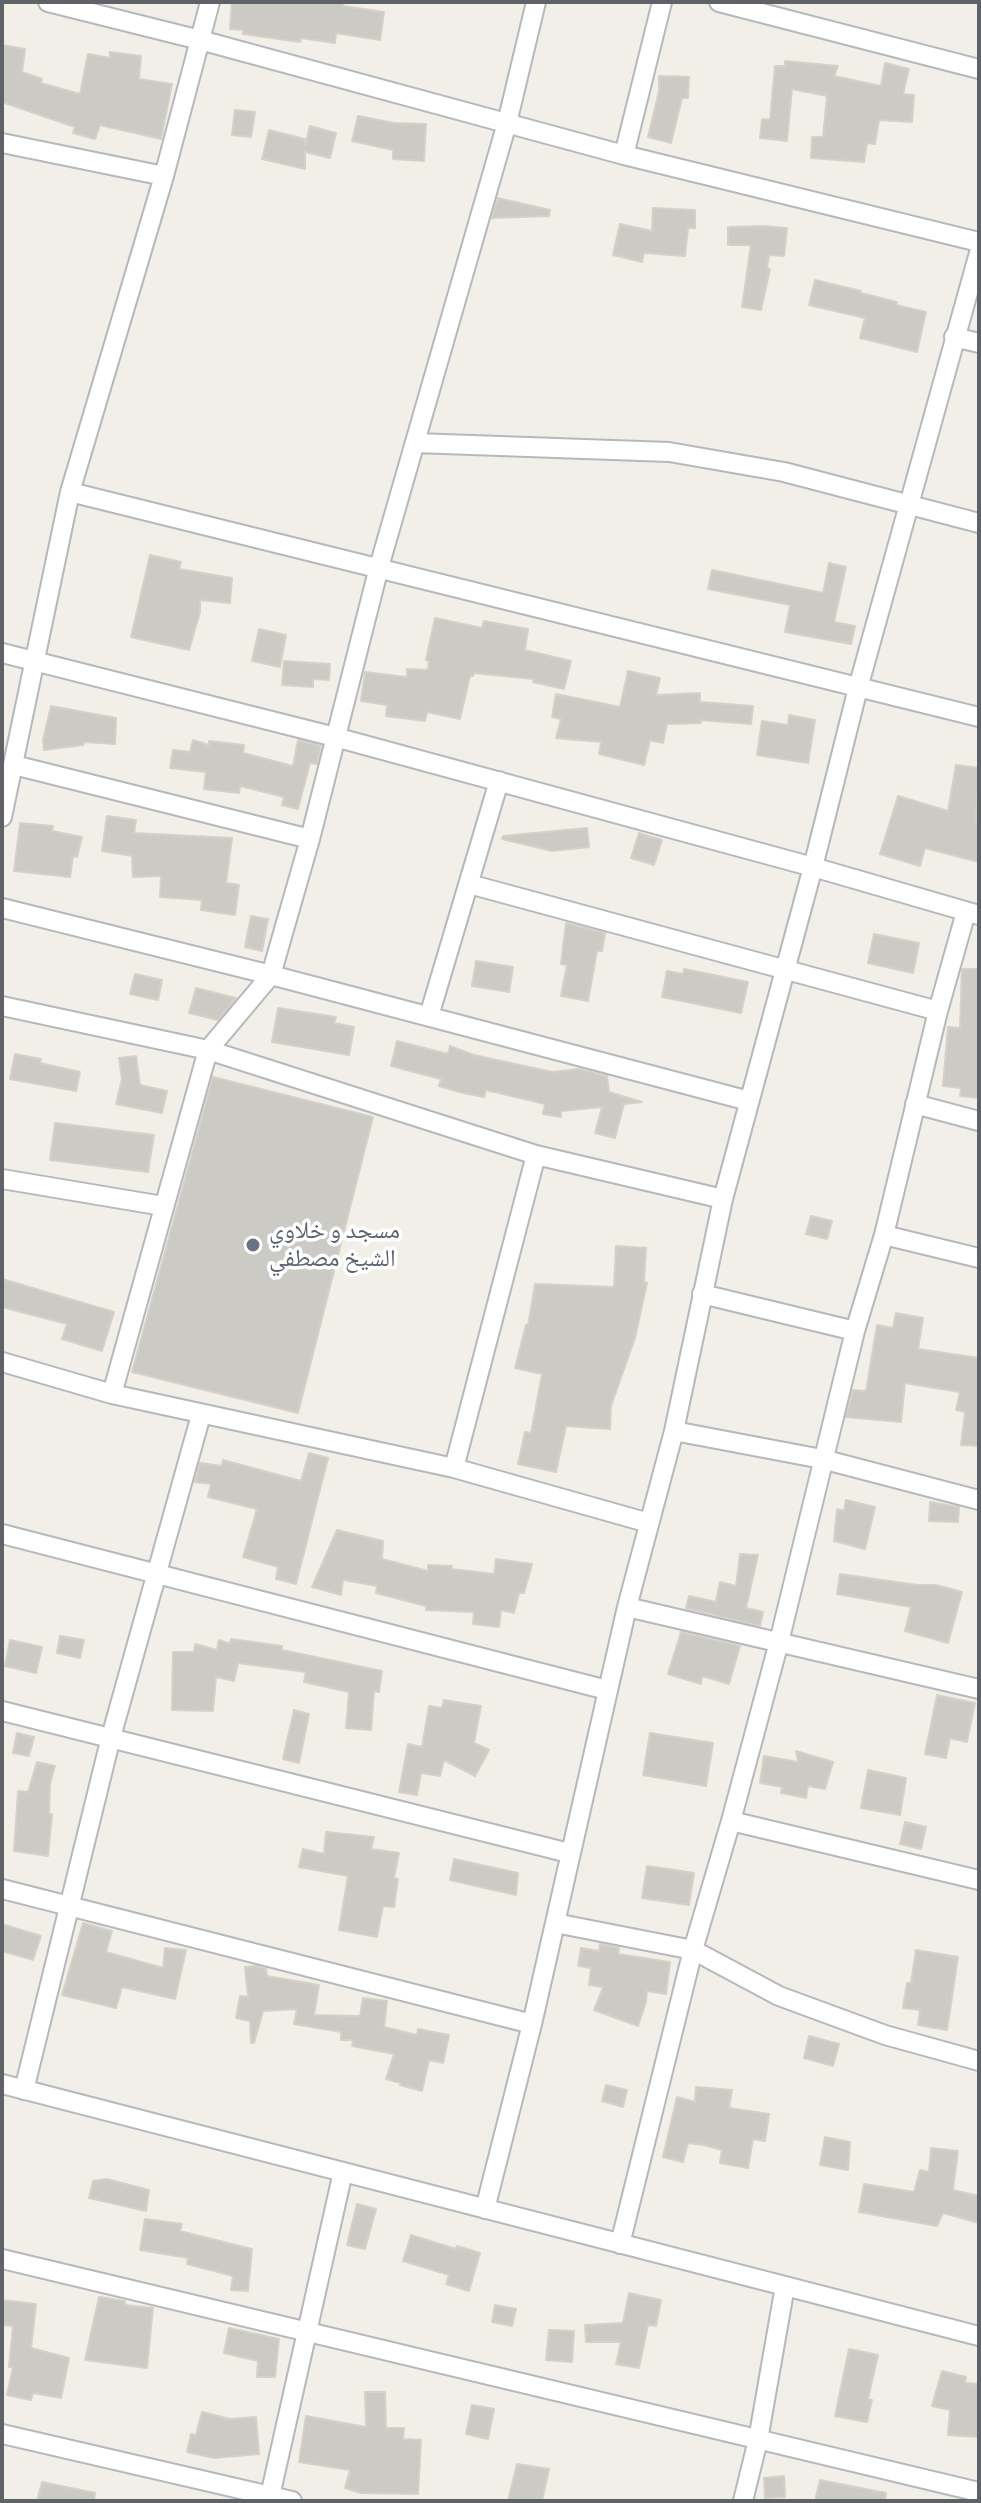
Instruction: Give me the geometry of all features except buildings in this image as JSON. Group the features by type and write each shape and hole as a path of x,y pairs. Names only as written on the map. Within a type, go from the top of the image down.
{"street":[{"path":"48,2 624,155 979,242"},
{"path":"2,817 70,492 164,176 210,2"},
{"path":"112,1394 208,1050 271,975 310,839 379,567 507,123 536,2"},
{"path":"624,155 662,2"},
{"path":"719,2 979,69"},
{"path":"2,143 164,176"},
{"path":"485,2209 532,2024 627,1607 674,1431 723,1199 858,688 979,253"},
{"path":"954,337 979,343"},
{"path":"415,443 669,452 784,472 979,523"},
{"path":"70,492 979,717"},
{"path":"2,653 499,781 972,914 938,1011 884,1235 855,1331 779,1642 693,1950 620,2244"},
{"path":"14,765 310,839"},
{"path":"429,1016 499,781"},
{"path":"469,884 938,1011"},
{"path":"2,908 271,975 749,1101"},
{"path":"2,1006 208,1050 536,1155 723,1199"},
{"path":"915,1104 979,1121"},
{"path":"454,1468 536,1155"},
{"path":"2,1179 163,1206"},
{"path":"884,1235 979,1258"},
{"path":"702,1294 855,1331"},
{"path":"2,1362 112,1394 201,1415 454,1468 649,1523"},
{"path":"24,2090 111,1737 201,1415"},
{"path":"674,1431 822,1459 979,1500"},
{"path":"2,1534 607,1690"},
{"path":"627,1607 979,1689"},
{"path":"2,1711 569,1853"},
{"path":"731,1821 979,1880"},
{"path":"2,1889 532,2024"},
{"path":"555,1923 693,1950 779,1996 885,2035 979,2061"},
{"path":"2,2084 979,2336"},
{"path":"270,2496 343,2172"},
{"path":"2,2259 979,2492"},
{"path":"743,2501 758,2440 785,2286"},
{"path":"2,2434 292,2501"}],"place":[{"name":"مسجد و خلاوي الشيخ مصطفي","path":"253,1245"}]}
